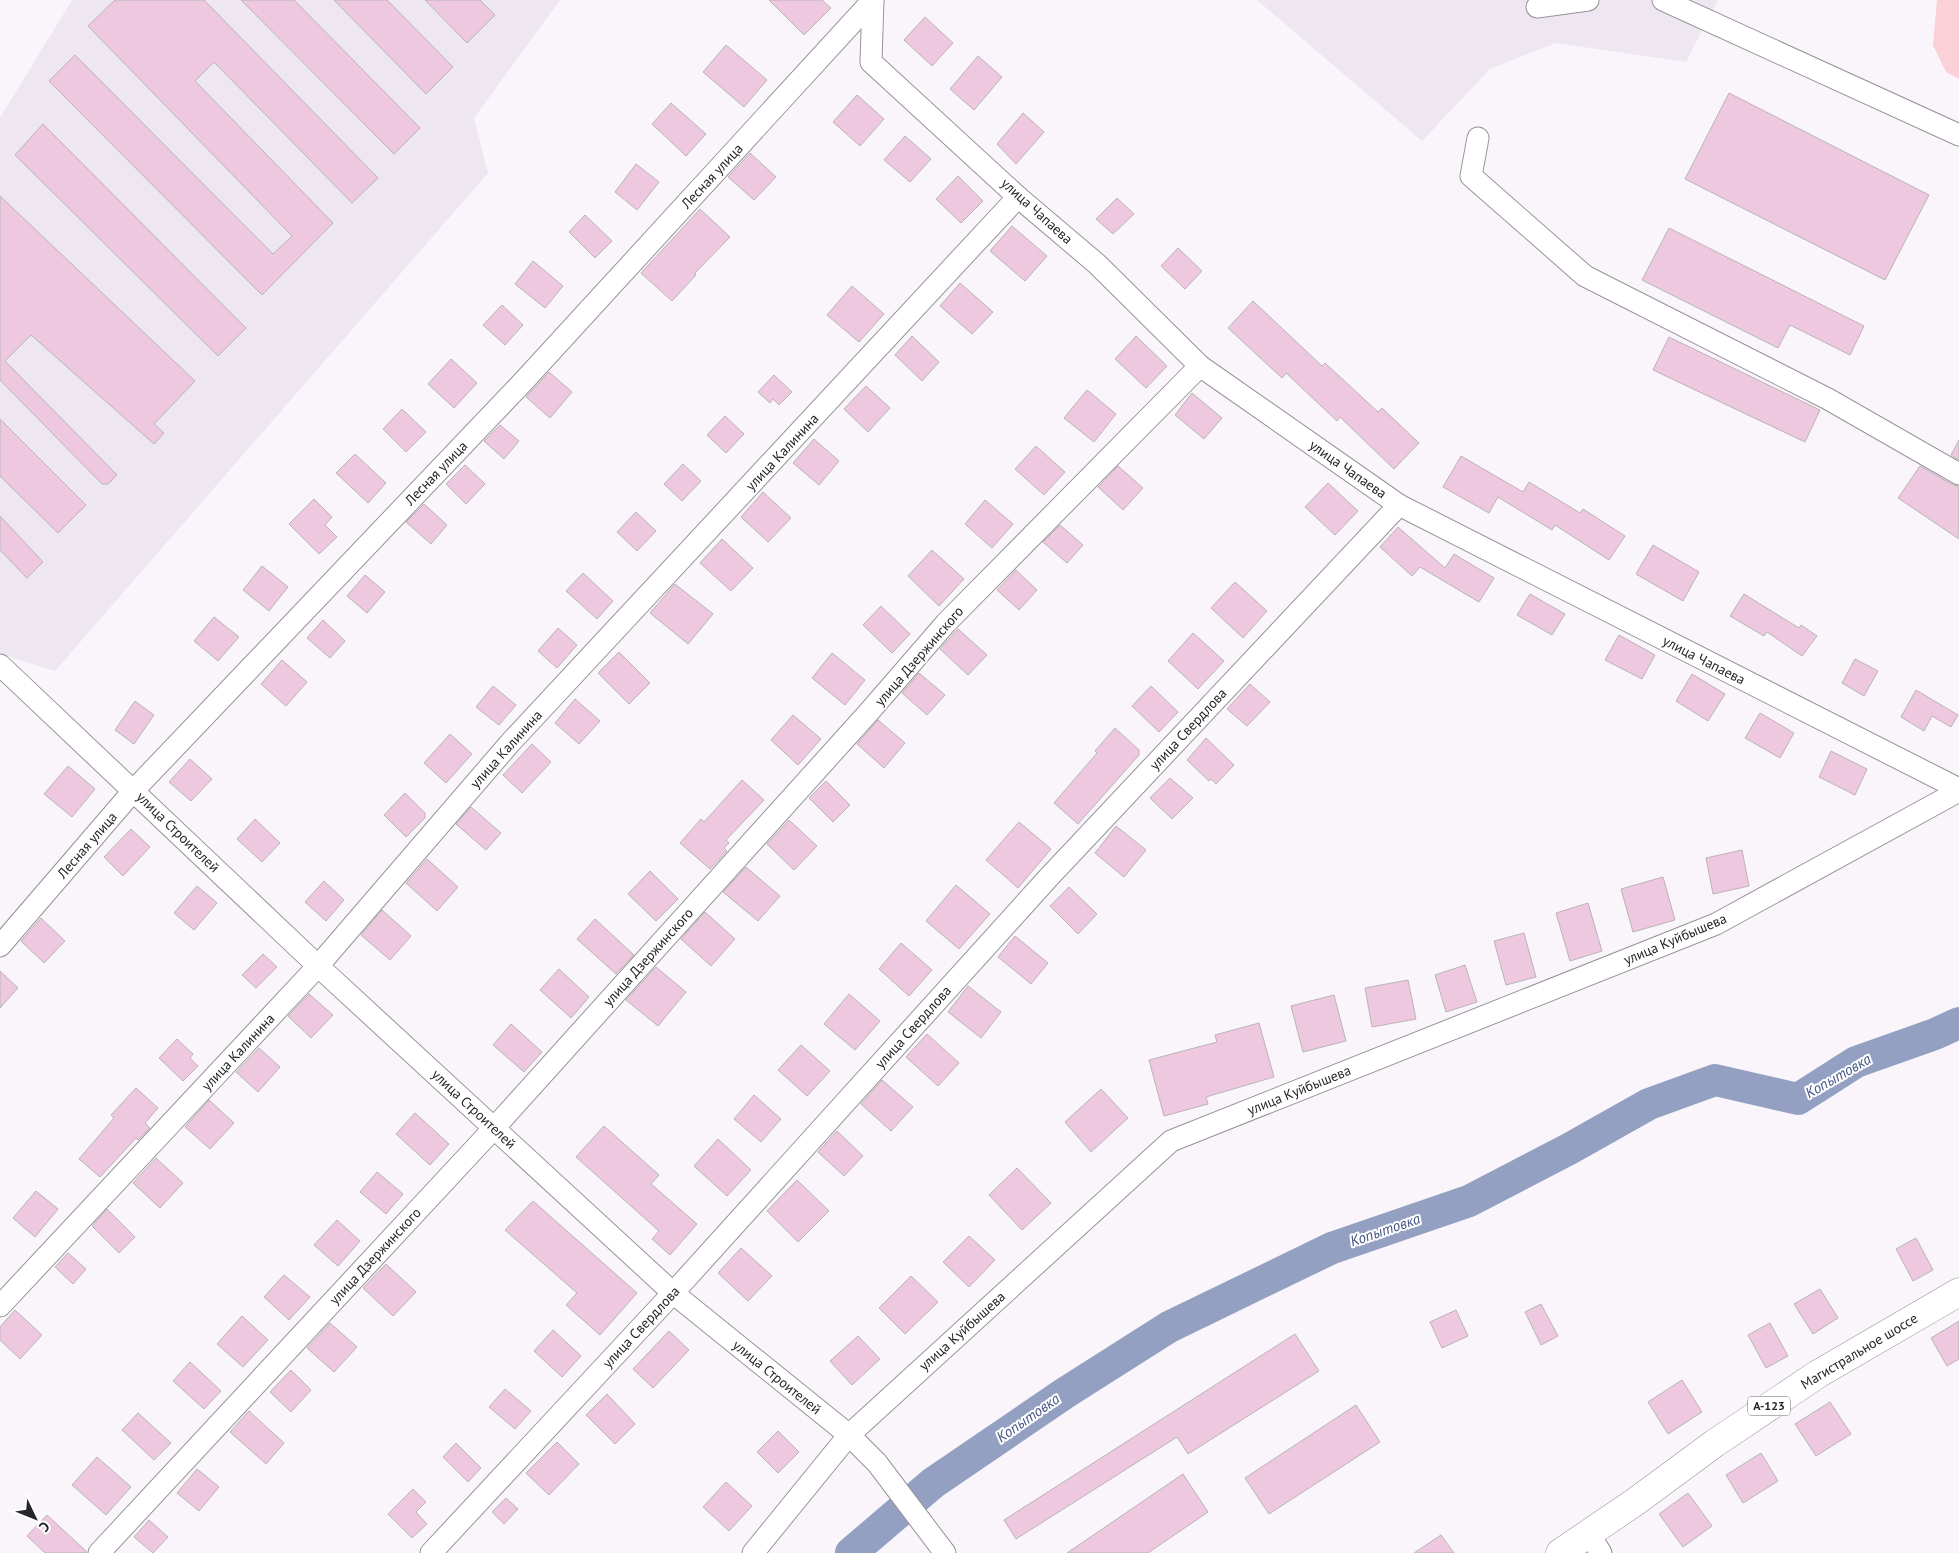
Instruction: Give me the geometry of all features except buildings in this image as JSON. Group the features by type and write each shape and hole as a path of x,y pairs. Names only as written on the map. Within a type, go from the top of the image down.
{"main road":[{"name":"Магистральное шоссе","path":"1595,1544 1635,1502 1715,1443 1818,1374 1959,1292"},
{"name":"А-123","path":"1560,1553 1595,1544"}],"street":[{"name":"улица Чапаева","path":"873,0 871,62 1018,197 1097,264 1200,366 1399,505 1959,790"},
{"name":"Лесная улица","path":"0,946 134,790 527,377 873,0"},
{"path":"1537,7 1588,0"},
{"path":"1663,0 1959,135"},
{"path":"1478,138 1471,176 1585,276 1828,399 1959,474"},
{"name":"улица Калинина","path":"0,1306 318,966 510,743 1018,197"},
{"name":"улица Дзержинского","path":"99,1553 494,1127 869,712 946,623 1200,366"},
{"name":"улица Свердлова","path":"431,1553 673,1293 1049,877 1399,505"},
{"name":"улица Строителей","path":"0,665 318,966 673,1293 848,1435 876,1463 898,1489 945,1553"},
{"name":"улица Куйбышева","path":"753,1553 848,1435 1170,1141 1716,924 1959,790"}],"shaded area":[{"path":"72,0 560,0 474,118 488,173 55,671 0,654 0,118"},
{"path":"1257,0 1718,0 1686,62 1556,43 1490,69 1422,141"},
{"path":"1937,0 1959,0 1959,79 1946,72 1933,45"}],"waterway":[{"name":"Копытовка","path":"851,1553 933,1483 1065,1393 1169,1327 1332,1248 1469,1201 1569,1149 1649,1104 1715,1080 1798,1099 1856,1062 1935,1034 1959,1023"}]}
